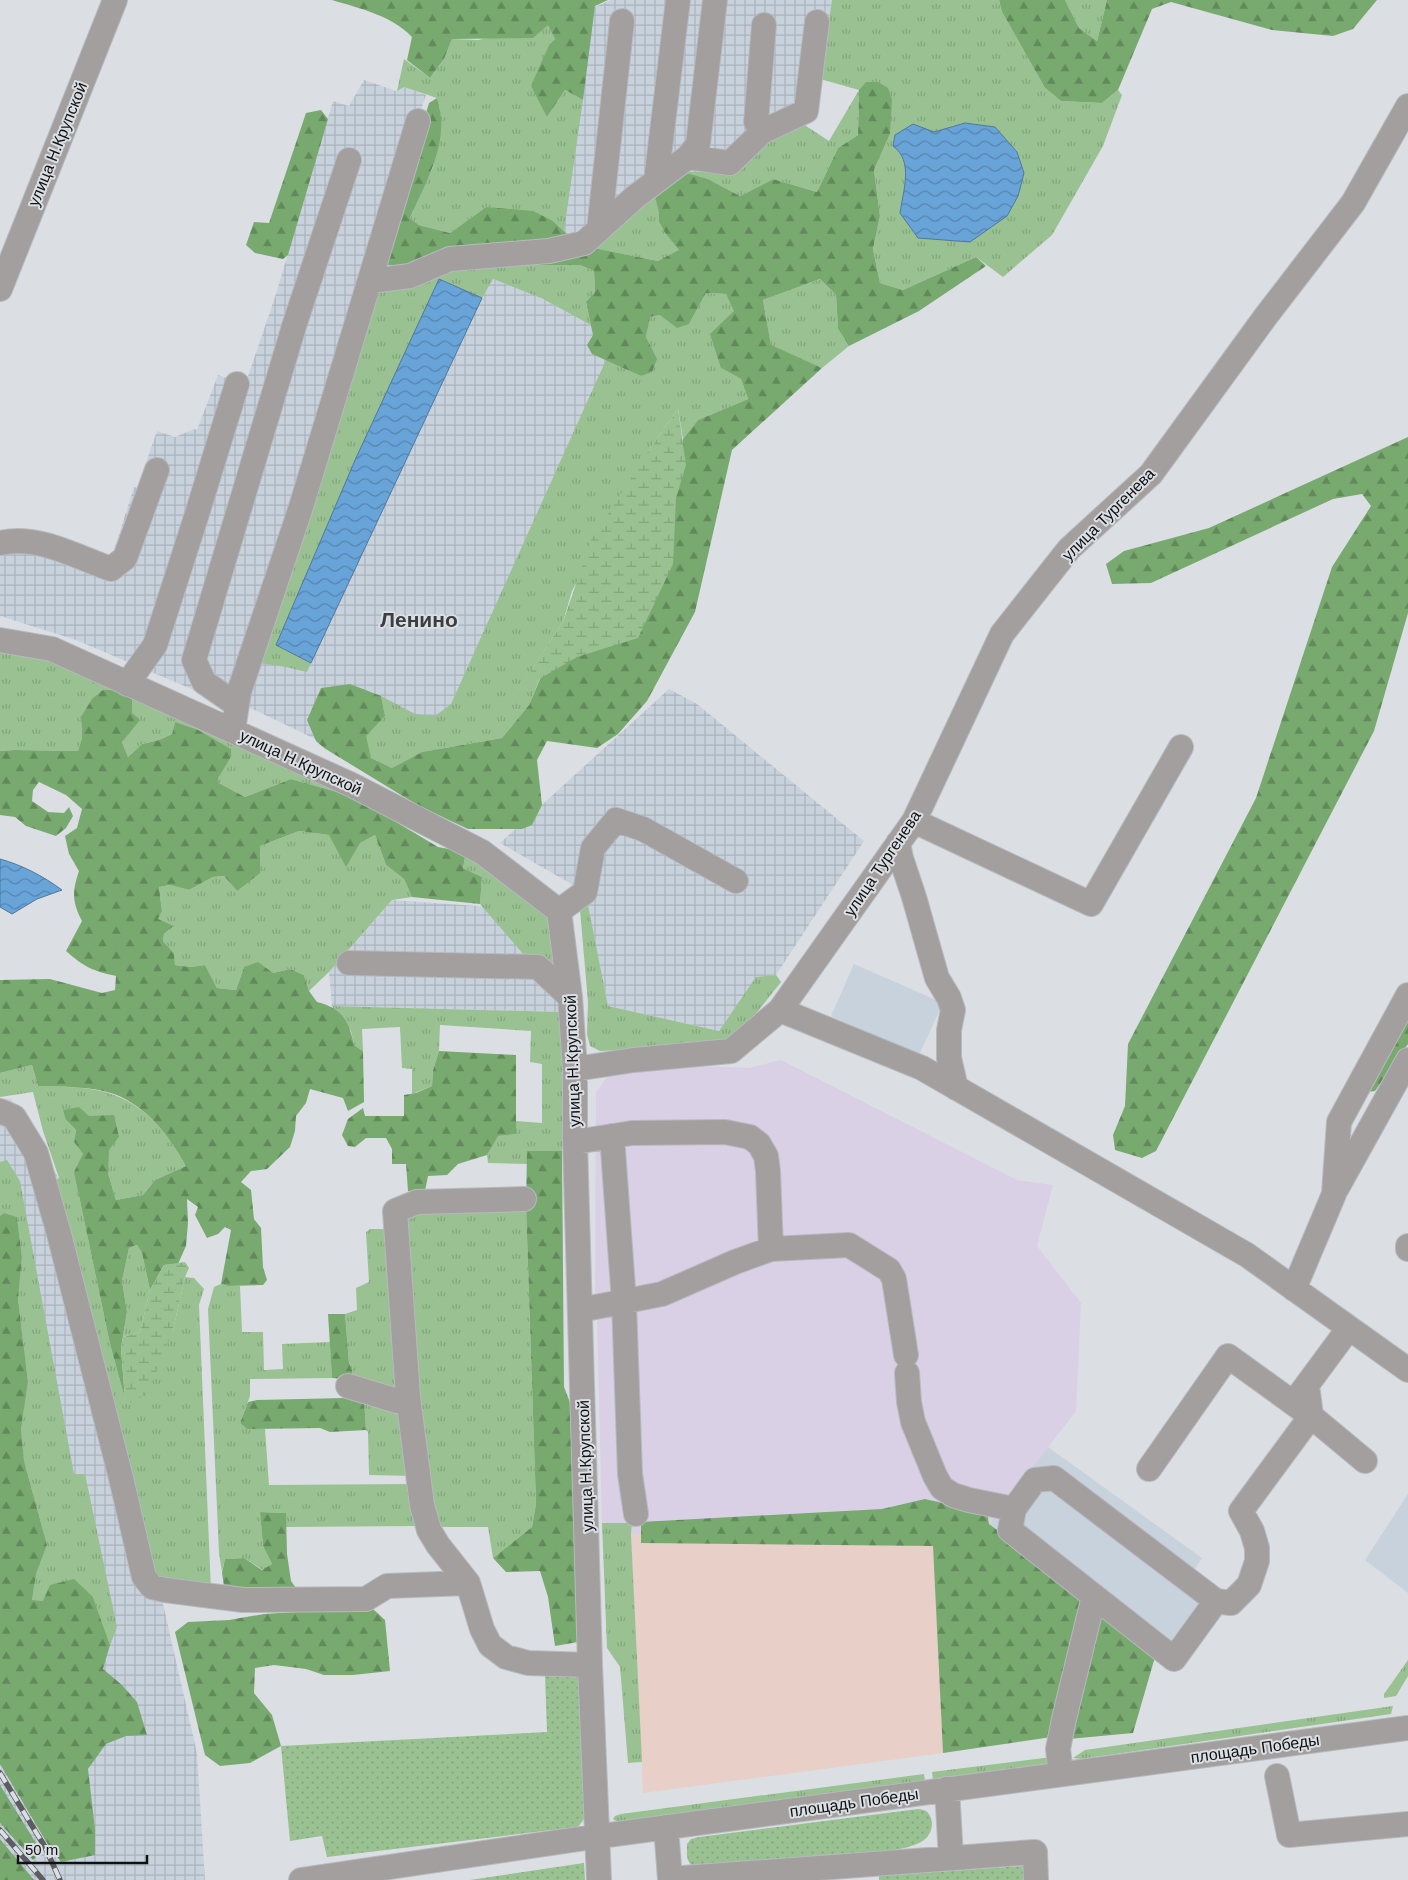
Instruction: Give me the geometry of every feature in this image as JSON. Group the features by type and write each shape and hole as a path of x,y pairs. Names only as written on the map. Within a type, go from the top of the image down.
{"street":[{"name":"улица Н.Крупской","path":"0,289 114,0"},
{"path":"656,181 678,0"},
{"path":"370,281 410,276 450,259 549,251 584,243 635,197 688,157 698,144 715,0"},
{"path":"599,229 622,21"},
{"path":"688,157 730,162 762,132 806,111 817,22"},
{"path":"762,132 756,122 764,25"},
{"name":"улица Тургенева","path":"575,1069 634,1060 731,1051 780,1010 914,821 1002,634 1069,548 1151,474 1266,316 1352,203 1408,106"},
{"path":"233,730 240,692 301,507 418,121"},
{"path":"237,705 204,682 194,660 295,323 349,160"},
{"path":"127,684 154,645 237,384"},
{"path":"0,543 11,540 44,544 111,570 125,558 157,470"},
{"name":"улица Н.Крупской","path":"0,640 52,649 352,785 482,852 559,911 570,997 575,1069 575,1142 590,1664 599,1880"},
{"path":"914,821 1091,904 1181,747"},
{"path":"559,911 585,892 593,848 616,820 643,829 736,881"},
{"path":"898,843 937,978 949,998 953,1010 949,1030 949,1058 956,1088"},
{"path":"349,963 538,967 570,997"},
{"path":"1334,1194 1339,1122 1408,995"},
{"path":"780,1010 922,1068 1247,1255 1349,1328 1406,1364"},
{"path":"1294,1289 1334,1194 1408,1060"},
{"path":"0,1111 14,1117 36,1153 83,1328 144,1577 152,1586 165,1590 244,1600 339,1600 366,1599 387,1586 468,1583"},
{"path":"575,1142 632,1133 725,1132 750,1137 760,1144 766,1156 771,1249"},
{"path":"612,1136 624,1302 630,1474 636,1514"},
{"path":"524,1199 416,1202 395,1211 408,1397 422,1505 429,1530 438,1545 468,1583 482,1629 490,1645 506,1656 528,1662 590,1664"},
{"path":"580,1310 662,1294 735,1262 771,1249 849,1245 889,1270 894,1279 906,1364 909,1402 914,1422 935,1476 942,1488 953,1495 969,1500 1014,1508"},
{"path":"1216,1602 1174,1659 1010,1530 1014,1508 1035,1480 1054,1478 1216,1602 1230,1603 1249,1585 1257,1561 1257,1548 1252,1531 1241,1511 1304,1401 1349,1328"},
{"path":"1149,1469 1228,1356 1304,1401 1364,1461"},
{"path":"348,1386 397,1401 408,1397"},
{"path":"1061,1774 1058,1749 1094,1596"},
{"name":"площадь Победы","path":"301,1880 666,1827 1408,1728"},
{"path":"1277,1776 1289,1835 1408,1824"},
{"path":"946,1789 951,1858"},
{"path":"666,1827 670,1880 869,1872 951,1858 1035,1852 1036,1880"}],"shaded area":[{"path":"611,0 832,0 815,118 600,240 559,235 590,9"},
{"path":"364,80 396,91 404,87 426,95 365,275 226,708 189,688 76,640 0,616 0,539 27,529 103,555 110,555 114,550 134,487 137,488 157,431 175,437 194,429 197,430 218,375 232,380 248,376 276,294 333,101 349,106"},
{"path":"457,265 541,298 644,353 424,791 248,707 263,644"},
{"path":"669,689 697,704 864,841 776,975 756,978 719,1031 608,1006 585,892 500,843"},
{"path":"392,900 477,906 547,914 562,1012 332,1006 329,972"},
{"path":"854,964 943,1003 918,1057 831,1016"},
{"path":"781,1060 1017,1180 1053,1185 1037,1246 1081,1303 1076,1411 989,1524 933,1546 631,1534 632,1523 602,1523 595,1291 596,1092 607,1077 616,1074 699,1066 749,1068"},
{"path":"11,1099 59,1179 158,1582 197,1753 205,1880 0,1880 0,1100"},
{"path":"1048,1447 1202,1558 1193,1572 1227,1596 1176,1665 989,1524"},
{"path":"1408,1494 1408,1593 1365,1560"},
{"path":"631,1534 933,1546 943,1753 643,1793"}],"green space":[{"path":"332,0 608,0 595,6 583,100 565,90 547,117 531,86 549,45 555,39 548,25 533,38 452,39 444,59 430,78 407,60 412,37 404,29 385,18"},
{"path":"832,0 999,0 1002,12 1045,88 1061,101 1102,103 1118,90 1122,95 1103,146 1052,235 1003,277 976,257 903,290 880,283 873,249 880,216 874,170 890,134 859,90 820,79","holes":["965,123 995,127 1017,152 1024,173 900,213 907,172 902,152 913,124 934,132"]},
{"path":"999,0 1065,0 1079,28 1097,41 1107,0 1377,0 1353,29 1333,36 1272,30 1171,2 1152,9 1118,90 1102,103 1061,101 1045,88 1002,12"},
{"path":"1065,0 1107,0 1097,41 1079,28"},
{"path":"548,24 555,39 549,47 543,65 543,86 547,117 565,90 583,100 564,231 553,221 486,207 450,233 419,225 410,218 433,167 440,109 437,98 404,87 397,91 404,59 430,78 444,59 452,39 478,40"},
{"path":"866,82 878,82 888,88 892,100 890,134 874,170 880,216 873,249 880,283 903,290 976,257 986,266 919,311 849,346 838,329 836,295 820,279 763,300 771,345 822,368 732,450 695,612 647,701 618,734 597,748 547,741 537,760 542,805 532,825 522,829 468,829 419,806 324,748 316,741 307,720 321,688 350,684 381,696 385,716 366,736 371,758 392,768 422,752 502,738 529,705 543,672 559,656 637,633 654,604 650,569 683,439 698,420 748,399 741,379 721,368 710,334 734,311 726,294 706,293 689,324 677,328 660,315 650,317 646,337 657,359 652,372 641,376 592,354 587,345 593,335 586,302 595,292 594,271 580,265 536,265 542,244 404,267 388,265 382,255 429,103 437,98 441,114 441,129 435,160 410,218 419,225 450,233 486,207 533,211 553,221 579,245 658,261 679,250 665,233 659,222 659,212 654,193 683,172 708,179 740,196 773,179 817,192 838,148 858,135 859,90"},
{"path":"859,90 858,135 838,148 817,192 773,179 740,196 708,179 683,172 737,171 769,140 803,124 829,141"},
{"path":"321,110 328,119 288,255 283,259 255,253 246,245 254,222 269,223 306,113"},
{"path":"654,193 660,212 659,222 665,233 680,251 658,261 588,247"},
{"path":"538,256 536,265 580,265 594,271 595,292 586,303 591,325 541,298 493,279 482,298 439,279 276,645 311,663 307,672 259,663 373,294 457,265"},
{"path":"820,279 836,295 838,329 849,346 822,368 771,346 763,300"},
{"path":"706,293 726,294 735,311 721,368 741,379 748,399 698,420 683,439 678,409 651,447 572,591 563,622 518,691 540,678 529,705 502,738 422,752 392,768 371,758 365,736 385,716 381,696 415,714 435,716 451,704 606,360 641,376 656,359 646,337 649,317 660,315 689,324"},
{"path":"678,409 686,465 676,498 673,564 638,638 577,657 517,692 563,622 591,540"},
{"path":"1408,437 1408,613 1374,731 1156,1151 1142,1158 1115,1150 1113,1135 1125,1106 1128,1044 1256,798 1332,567 1371,506 1362,494 1333,499 1151,583 1112,584 1106,564 1124,551 1209,528"},
{"path":"0,650 23,653 62,665 348,795 291,779 245,797 219,783 217,777 231,757 175,722 172,734 159,740 142,744 128,757 122,742 126,735 81,717 82,738 78,751 0,751"},
{"path":"103,690 117,690 132,697 132,713 140,720 122,742 128,757 142,744 159,740 172,734 175,722 198,730 231,749 231,757 218,778 219,783 245,797 291,779 348,795 438,847 466,852 463,868 482,877 480,904 412,897 404,879 386,865 375,835 360,843 346,867 329,835 299,831 260,846 260,873 237,891 224,876 213,877 189,890 170,885 159,887 162,911 158,919 174,926 164,934 163,941 174,953 175,965 190,967 205,965 217,988 236,990 244,967 258,962 273,973 290,969 304,975 309,991 317,1002 333,1008 343,1017 350,1029 354,1045 363,1051 364,1102 348,1111 343,1098 310,1089 306,1103 296,1116 295,1131 290,1147 267,1169 251,1171 241,1182 251,1190 254,1219 261,1228 263,1267 267,1280 263,1285 228,1286 221,1284 231,1230 225,1227 218,1234 207,1238 195,1215 198,1207 187,1199 188,1223 186,1246 178,1264 164,1265 150,1290 142,1253 137,1245 129,1248 122,1281 127,1312 121,1348 125,1399 110,1344 74,1172 83,1154 74,1142 76,1130 66,1120 63,1110 79,1107 89,1116 114,1115 119,1137 109,1150 108,1173 116,1200 143,1195 155,1180 186,1166 165,1133 147,1115 114,1094 77,1087 38,1086 32,1065 0,1073 0,980 50,979 102,993 115,990 116,976 89,968 66,951 82,921 76,908 74,897 79,871 69,854 65,836 77,828 82,809 66,795 39,782 33,790 32,801 48,812 64,813 69,807 73,816 66,828 56,836 26,826 15,817 0,815 0,751 78,751 82,738 81,717 92,699"},
{"path":"299,831 329,835 360,843 375,835 386,865 404,879 412,897 392,900 329,972 309,991 304,975 290,969 273,973 244,967 236,990 217,988 205,965 190,967 175,965 174,953 163,941 164,934 173,927 157,920 162,911 159,887 170,885 189,890 213,877 224,876 237,891 260,846"},
{"path":"466,852 547,914 555,947 558,975 524,955 480,904 482,877 463,868"},
{"path":"588,905 608,1006 719,1031 756,977 776,975 781,982 732,1044 600,1051 590,1046 587,1034 588,1002 580,910"},
{"path":"1408,999 1408,1044 1375,1091 1361,1093"},
{"path":"332,1006 562,1012 562,1151 528,1151 527,1164 488,1163 487,1155 497,1136 516,1134 516,1121 542,1123 542,1064 530,1062 531,1031 440,1025 439,1051 433,1070 432,1086 412,1094 412,1069 402,1068 400,1027 362,1029 363,1051 354,1045 351,1031"},
{"path":"439,1051 516,1055 516,1134 498,1136 487,1155 458,1164 447,1175 428,1176 425,1191 408,1191 406,1164 392,1164 392,1149 386,1138 366,1138 355,1147 348,1146 342,1135 348,1119 363,1108 365,1116 404,1116 404,1095 416,1093 432,1086 433,1070"},
{"path":"32,1065 38,1086 96,1090 114,1095 137,1107 165,1134 186,1166 155,1180 143,1195 116,1200 108,1173 108,1150 119,1137 66,1120 76,1130 74,1142 83,1154 78,1191 110,1344 125,1399 121,1405 173,1330 185,1277 194,1278 204,1289 199,1305 211,1591 158,1582 147,1573 54,1182 59,1178 43,1131 33,1092 0,1097 0,1073"},
{"path":"527,1151 562,1151 564,1387 571,1405 578,1642 555,1646 548,1597 540,1571 506,1572 493,1558 532,1527 536,1504 526,1206"},
{"path":"7,1160 20,1181 74,1474 85,1474 117,1627 110,1645 93,1597 43,1601 32,1600 36,1574 47,1545 24,1461 21,1429 28,1382 18,1299 22,1258 17,1217 4,1213 0,1216 0,1162"},
{"path":"526,1206 536,1504 532,1527 493,1558 488,1527 438,1527 428,1497 404,1224 419,1209"},
{"path":"4,1213 17,1217 22,1258 18,1299 28,1382 21,1429 24,1461 47,1545 36,1574 32,1600 43,1601 50,1585 74,1579 93,1597 110,1645 103,1669 122,1685 137,1702 147,1735 126,1736 106,1744 88,1769 95,1829 95,1855 61,1862 47,1843 0,1764 0,1216"},
{"path":"370,1229 392,1229 402,1386 389,1394 354,1385 349,1363 345,1314 357,1310 356,1288 369,1282 366,1232"},
{"path":"137,1245 142,1253 150,1290 140,1332 123,1337 127,1312 122,1281 129,1248"},
{"path":"185,1262 189,1268 185,1277 173,1330 150,1387 138,1400 121,1406 125,1399 121,1348 123,1337 140,1332 150,1290 164,1265"},
{"path":"221,1284 240,1286 242,1332 263,1332 264,1370 283,1369 282,1344 330,1342 332,1378 250,1379 250,1396 240,1423 247,1429 265,1429 269,1485 414,1484 418,1526 286,1527 286,1513 260,1512 263,1546 272,1564 263,1570 244,1558 225,1559 222,1572 219,1553 208,1309 214,1287"},
{"path":"328,1314 345,1314 349,1363 354,1385 345,1379 332,1378"},
{"path":"346,1390 364,1399 366,1430 330,1432 320,1428 247,1429 240,1423 248,1402 257,1400 345,1398"},
{"path":"364,1399 405,1414 414,1476 369,1475 368,1432 366,1430"},
{"path":"925,1499 987,1513 989,1524 1084,1595 1052,1737 943,1753 933,1546 641,1543 641,1522 882,1509"},
{"path":"260,1512 286,1513 287,1554 291,1581 299,1592 225,1593 222,1573 225,1559 244,1558 262,1570 272,1564 263,1546"},
{"path":"602,1523 632,1523 642,1762 628,1763 620,1667 607,1648"},
{"path":"349,1606 373,1609 385,1620 390,1671 353,1675 324,1675 306,1669 274,1665 255,1668 254,1693 272,1715 281,1746 250,1763 220,1766 205,1755 175,1632 188,1622 229,1620 264,1614 327,1610"},
{"path":"1104,1609 1157,1650 1133,1733 1069,1739 1079,1690"},
{"path":"1408,1660 1408,1676 1396,1696 1384,1698 1384,1694"},
{"path":"586,1674 586,1816 578,1827 327,1857 322,1836 290,1841 281,1746 547,1732 545,1675"},
{"path":"1393,1706 1391,1714 1081,1759 1073,1758 1085,1750"},
{"path":"1052,1757 1052,1763 933,1780 932,1772"},
{"path":"924,1774 925,1781 619,1823 613,1819 621,1814"},
{"path":"0,1785 41,1851 33,1860 0,1823"},
{"path":"918,1809 929,1814 932,1824 931,1831 921,1842 904,1848 872,1853 697,1868 690,1864 688,1858 687,1844 691,1839 699,1837"},
{"path":"0,1839 34,1880 0,1880"},
{"path":"584,1863 585,1880 470,1880"},
{"path":"1023,1866 1024,1880 879,1880 879,1876"}],"water":[{"path":"965,123 995,127 1017,152 1024,173 1018,196 1007,216 970,242 918,238 900,213 906,177 903,160 893,146 895,135 913,124 934,132"},
{"path":"439,279 482,298 311,663 276,645 356,458"},
{"path":"0,859 32,871 62,890 37,899 12,914 0,907"}],"railway":[{"path":"0,1773 45,1847 60,1880"},
{"path":"0,1830 43,1880"}],"district":[{"name":"Ленино","path":"419,620"}]}
